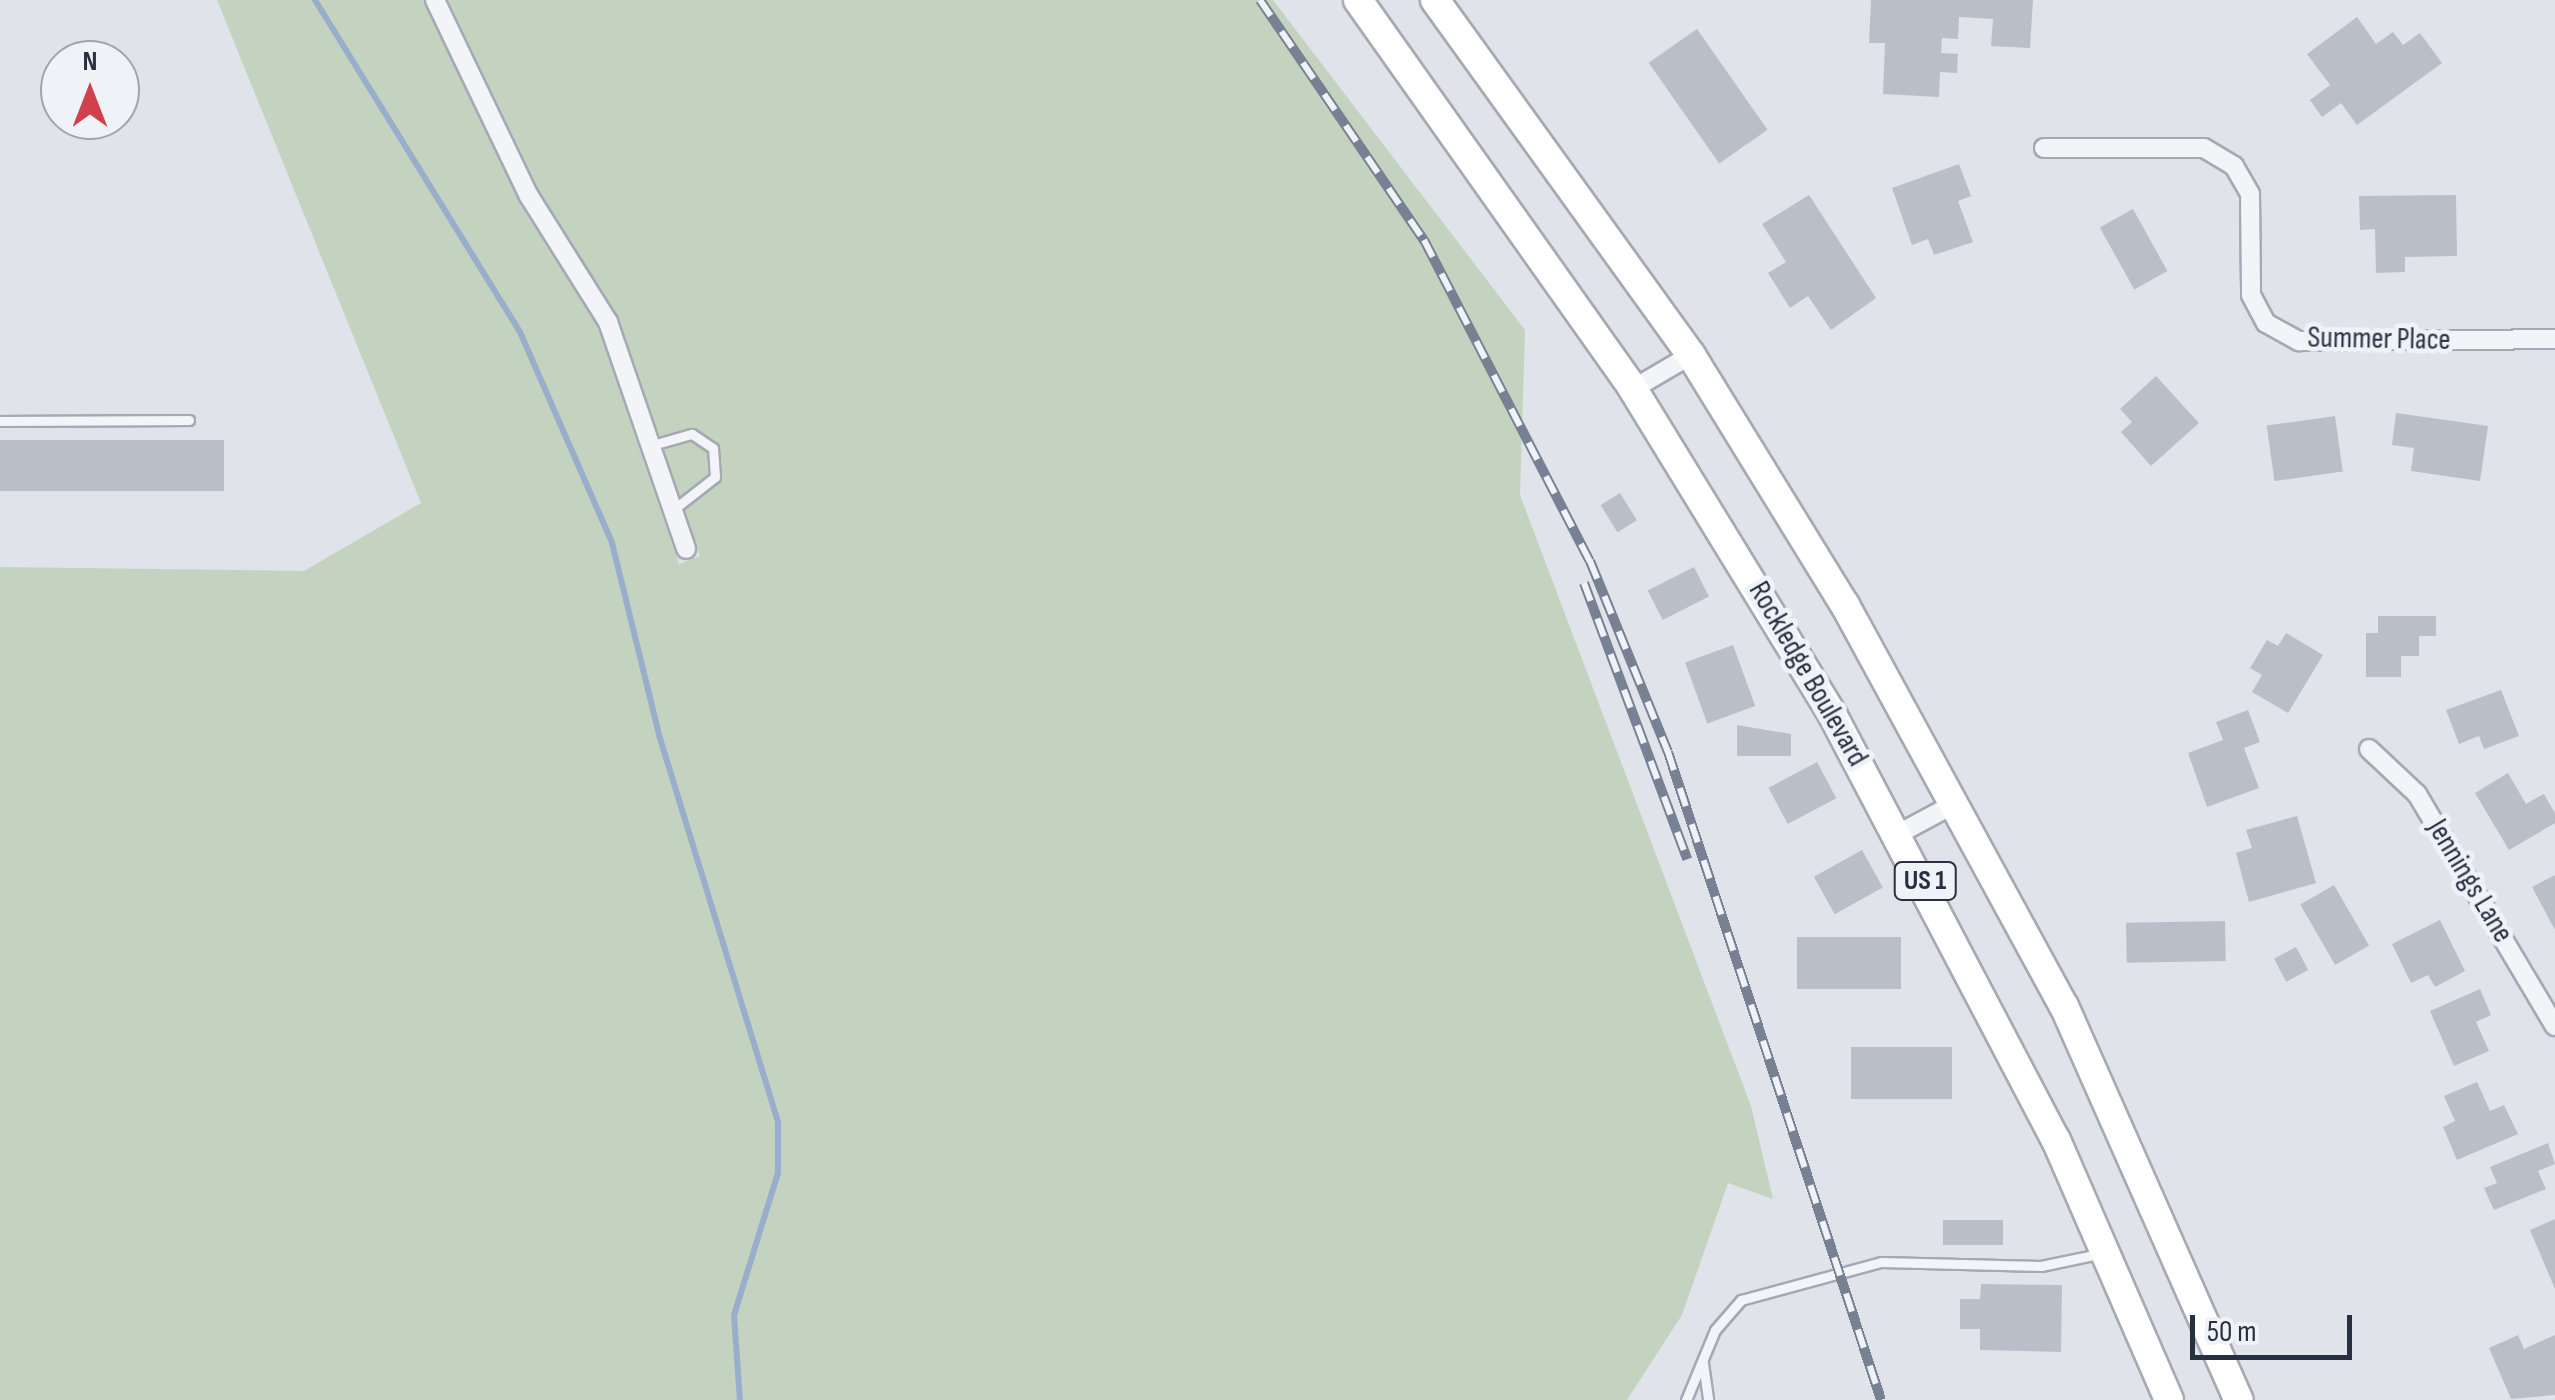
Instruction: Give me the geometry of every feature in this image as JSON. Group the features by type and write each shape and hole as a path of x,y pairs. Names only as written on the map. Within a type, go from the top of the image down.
{"main road":[{"name":"Rockledge Boulevard","path":"1358,0 1632,388 1900,833 2105,1252 2169,1400"},
{"name":"US 1","path":"1435,0 1691,356 1956,803 2072,1025 2239,1400"}],"street":[{"path":"435,0 530,196 608,322 656,444 686,549"},
{"name":"Summer Place","path":"2044,148 2204,148 2234,166 2250,194 2250,295 2266,323 2299,341 2555,339"},
{"path":"1632,388 1691,356"},
{"name":"Jennings Lane","path":"2369,748 2416,794 2555,1026"},
{"path":"1900,833 1956,803"}],"lane":[{"path":"0,420 190,420"},
{"path":"656,444 692,434 713,448 715,477 674,509"},
{"path":"1686,1400 1702,1355 1741,1300 1881,1262 2055,1266 2105,1252"},
{"path":"1702,1355 1708,1400"}],"green space":[{"path":"217,0 423,0 520,204 598,328 679,564 700,556 617,316 539,190 448,0 1273,0 1525,330 1520,495 1751,1106 1773,1199 1728,1183 1682,1315 1627,1400 0,1400 0,567 304,571 421,503"}],"building":[{"path":"1871,0 2033,0 2030,48 1991,46 1993,19 1959,17 1958,39 1942,38 1941,53 1958,54 1957,73 1940,72 1939,97 1883,94 1885,43 1869,43"},
{"path":"2357,17 2376,44 2393,32 2403,45 2420,33 2442,63 2357,125 2341,103 2322,117 2310,100 2330,85 2307,54"},
{"path":"1697,29 1768,130 1719,164 1649,63"},
{"path":"1959,164 1971,196 1958,201 1973,242 1934,255 1928,239 1912,245 1892,188"},
{"path":"1809,195 1876,298 1831,330 1808,296 1790,308 1768,273 1786,262 1762,224"},
{"path":"2456,195 2457,256 2405,257 2405,272 2376,273 2375,229 2360,230 2359,196"},
{"path":"2133,209 2167,271 2134,290 2100,227"},
{"path":"2156,376 2199,423 2151,466 2121,432 2132,422 2120,409"},
{"path":"2396,413 2488,426 2480,481 2411,471 2414,448 2392,445"},
{"path":"2335,416 2343,471 2274,481 2267,426"},
{"path":"0,440 224,440 224,491 0,491"},
{"path":"1620,493 1637,520 1617,532 1600,505"},
{"path":"1694,567 1709,596 1663,620 1648,591"},
{"path":"2378,616 2436,616 2436,636 2419,636 2419,656 2401,656 2401,677 2366,677 2366,633 2378,633"},
{"path":"2286,633 2323,655 2288,713 2252,692 2262,675 2250,668 2267,640 2278,646"},
{"path":"1733,645 1755,706 1707,724 1685,662"},
{"path":"2501,690 2519,736 2484,749 2479,736 2459,744 2446,710"},
{"path":"2248,710 2260,742 2244,748 2259,788 2207,807 2188,753 2223,740 2216,722"},
{"path":"1737,725 1791,734 1791,756 1737,756"},
{"path":"1817,762 1836,798 1788,824 1768,788"},
{"path":"2508,773 2526,804 2544,794 2555,813 2555,823 2509,850 2475,793"},
{"path":"2297,816 2316,883 2249,902 2236,853 2252,848 2246,830"},
{"path":"1862,850 1883,888 1835,914 1814,877"},
{"path":"2555,875 2555,930 2532,887"},
{"path":"2334,885 2369,946 2335,965 2300,904"},
{"path":"2440,920 2465,971 2435,987 2428,975 2411,983 2392,944"},
{"path":"2225,921 2226,961 2127,963 2126,923"},
{"path":"1797,937 1901,937 1901,989 1797,989"},
{"path":"2296,947 2308,970 2286,982 2274,959"},
{"path":"2480,989 2491,1015 2476,1022 2489,1051 2454,1066 2430,1011"},
{"path":"1851,1047 1952,1047 1952,1099 1851,1099"},
{"path":"2477,1082 2490,1111 2504,1105 2518,1134 2457,1160 2443,1127 2455,1121 2444,1096"},
{"path":"2548,1143 2555,1164 2538,1171 2546,1189 2494,1210 2484,1188 2497,1183 2490,1167"},
{"path":"2555,1219 2555,1289 2530,1230"},
{"path":"1943,1220 2003,1220 2003,1245 1943,1245"},
{"path":"1981,1284 2062,1285 2061,1352 1980,1350 1980,1329 1960,1329 1960,1299 1980,1299"},
{"path":"2518,1335 2524,1349 2555,1335 2555,1395 2511,1399 2489,1348"}],"waterway":[{"path":"315,0 520,332 612,543 659,735 778,1122 778,1173 734,1315 740,1400"}],"railway":[{"path":"1260,0 1424,240 1590,561 1668,752 1881,1400"},
{"path":"1584,583 1687,859"}]}
